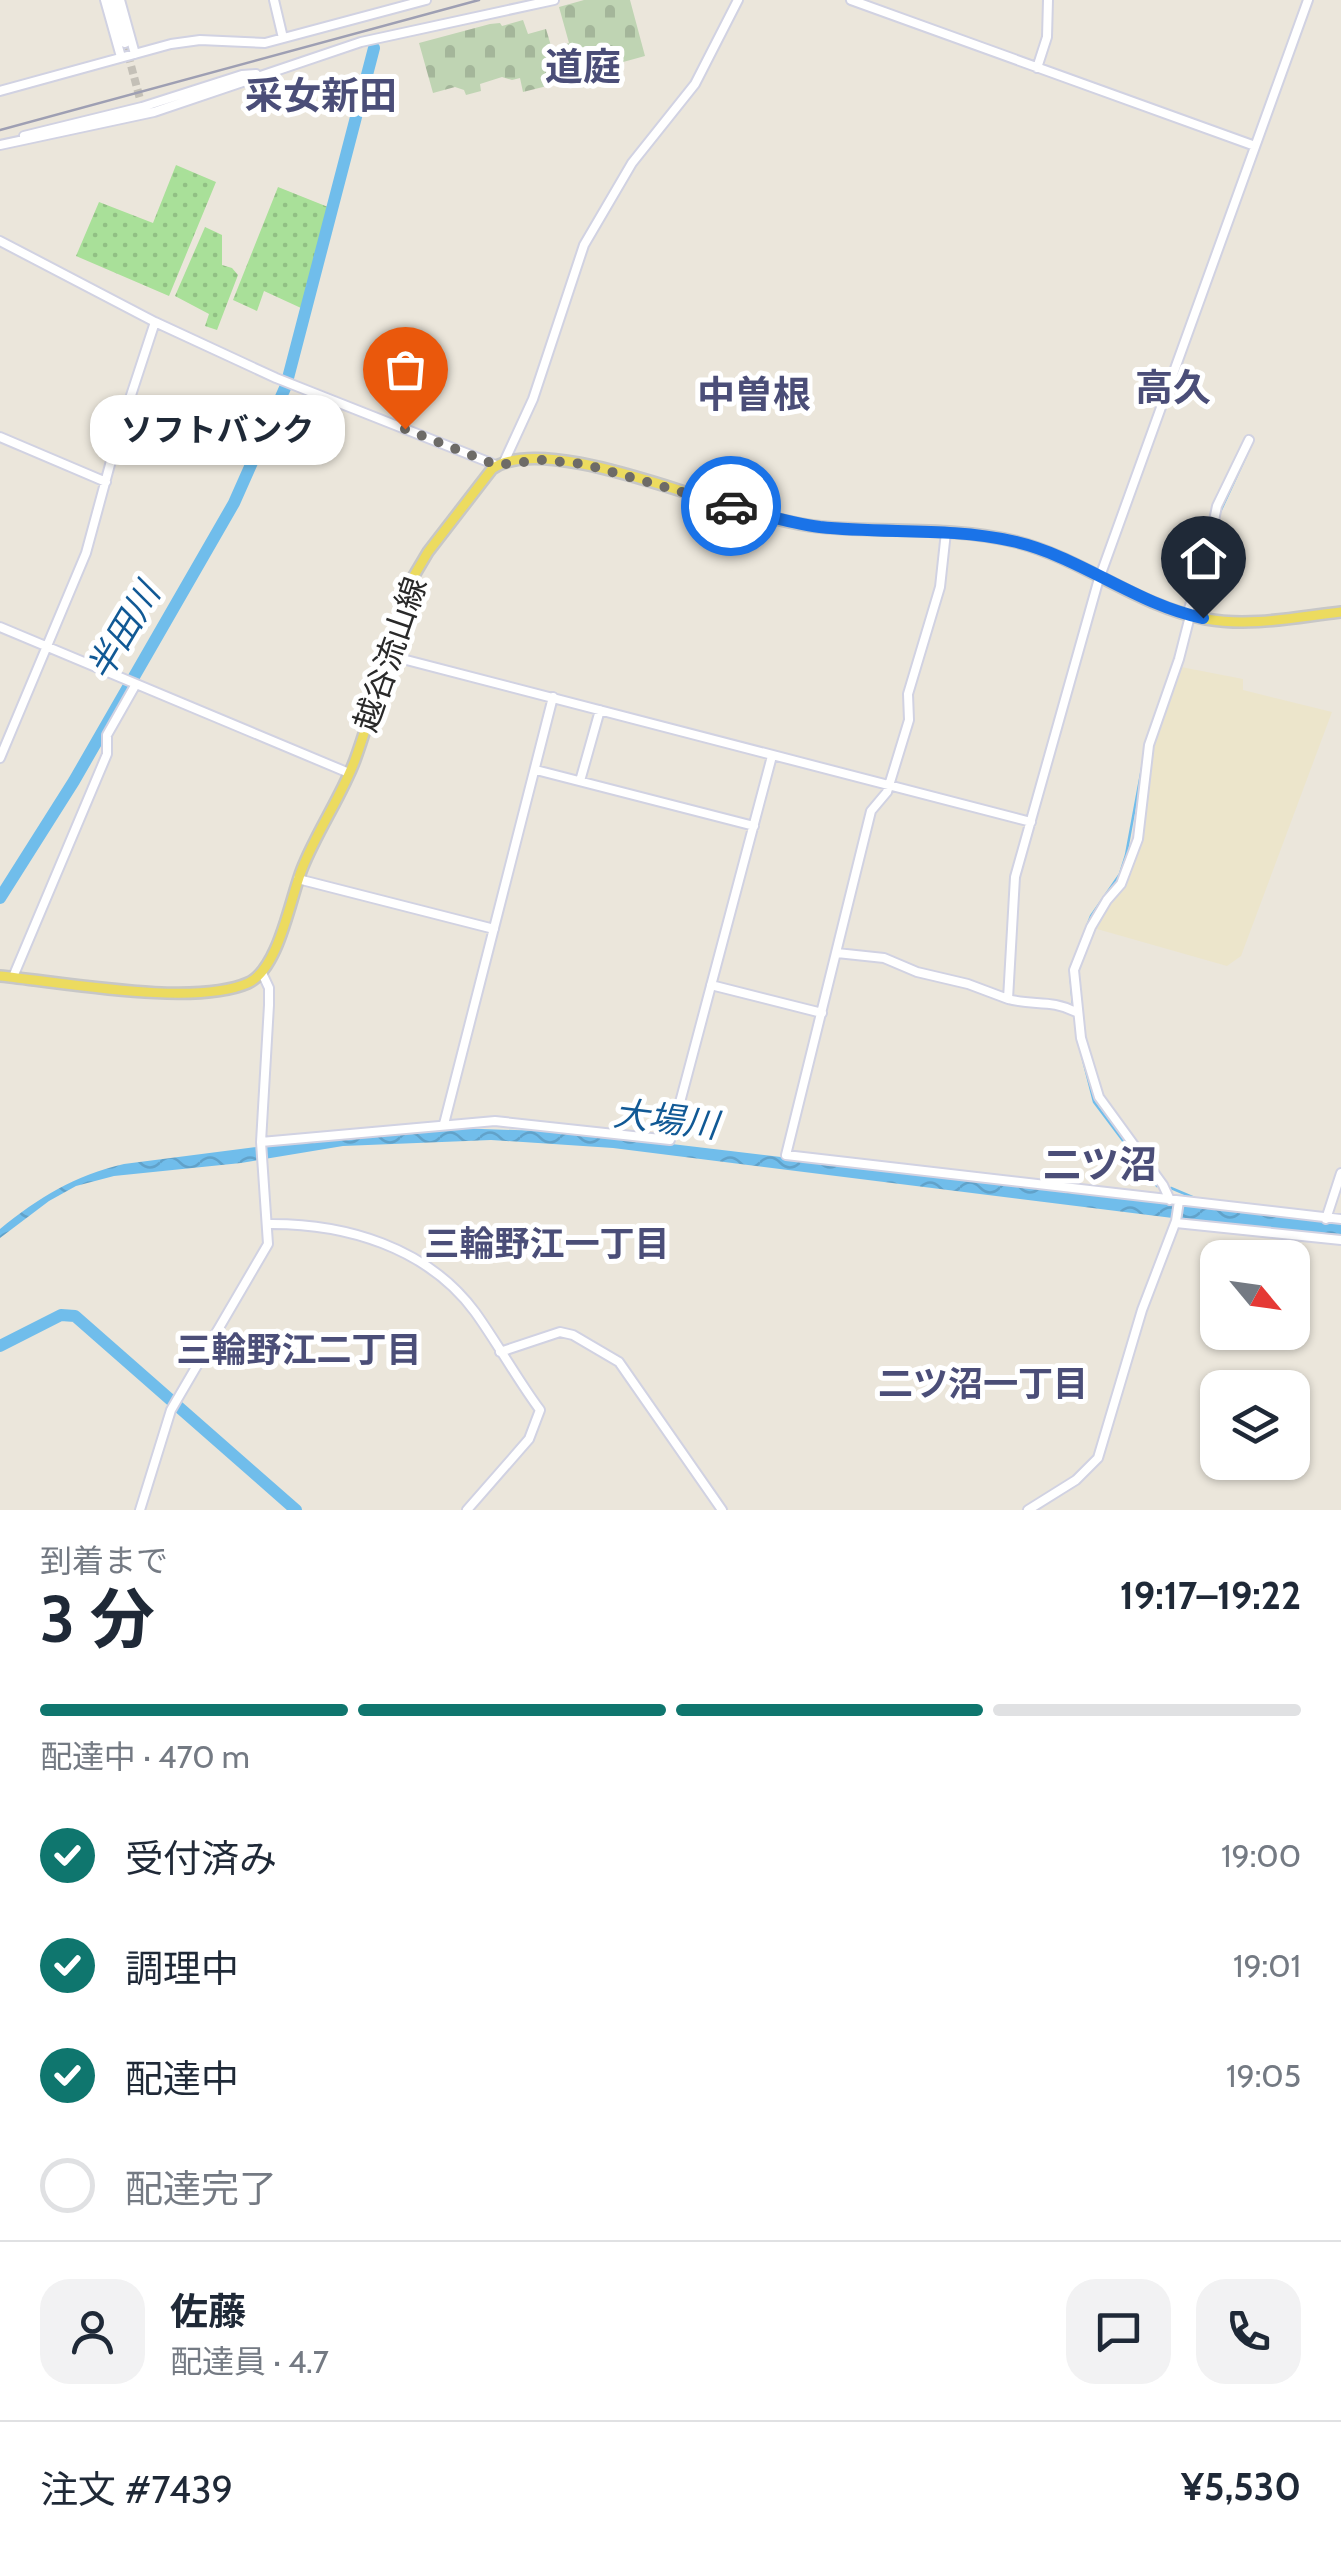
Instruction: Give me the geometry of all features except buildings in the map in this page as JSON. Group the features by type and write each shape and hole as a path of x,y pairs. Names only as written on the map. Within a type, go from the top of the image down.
{"main road":[{"path":"500,464 542,460 584,464 812,526 946,532 1015,542 1066,558 1188,615 1249,622 1341,612"},
{"name":"越谷流山線","path":"262,973 274,953 298,878 350,773 417,569 500,464"},
{"path":"0,976 186,993 238,986 262,973"}],"street":[{"path":"112,0 125,43"},
{"path":"112,0 135,54"},
{"path":"112,0 121,58"},
{"path":"274,0 283,38"},
{"path":"0,90 185,41 249,44 426,0"},
{"path":"0,145 154,112 361,42 554,0"},
{"path":"0,241 155,322 276,378 500,464 533,399 584,244 626,172 695,84 738,0"},
{"path":"851,0 1255,146"},
{"path":"1037,68 1047,37 1048,0"},
{"path":"1008,999 1015,877 1100,575 1308,0"},
{"path":"14,142 38,130 242,75 266,74"},
{"path":"0,758 86,553 155,322"},
{"path":"0,437 106,482"},
{"path":"1028,1510 1076,1480 1098,1458 1142,1310 1176,1222 1176,1202 1099,1097 1074,1010 1074,970 1091,927 1106,900 1121,884 1138,839 1149,745 1179,658 1217,506 1249,440"},
{"path":"946,532 940,586 908,694 908,720 889,786 871,811 786,1155 1341,1220"},
{"path":"0,627 350,773"},
{"path":"388,655 1031,822"},
{"path":"13,977 107,754 107,735 133,683"},
{"path":"444,1124 553,697"},
{"path":"580,781 600,710"},
{"path":"261,1144 495,1121 670,1140 772,756"},
{"path":"536,770 754,826"},
{"path":"298,878 494,929"},
{"path":"838,953 884,958 1008,999 1056,1002 1074,1010"},
{"path":"140,1510 175,1403 268,1244 261,1144 269,988 262,973"},
{"path":"711,985 822,1013"},
{"path":"1326,1219 1341,1173"},
{"path":"1176,1222 1341,1240"},
{"path":"267,1224 324,1226 397,1248 458,1292 500,1352 540,1410 540,1416 528,1439 467,1510"},
{"path":"500,1352 560,1332 573,1335 618,1362 722,1510"}],"shaded area":[{"path":"1181,667 1243,679 1243,690 1332,712 1241,956 1227,966 1097,929 1108,906 1125,888 1143,839 1153,747"}],"green space":[{"path":"584,0 630,0 645,56 594,70 595,74 523,92 520,78 502,77 480,84 481,91 466,95 455,87 433,93 419,43 490,24 502,26 523,20 528,34 546,29 552,49 569,43 559,7"},
{"path":"176,165 216,182 169,296 76,256 99,202 153,223"},
{"path":"278,187 328,207 301,308 264,291 257,311 233,300"},
{"path":"205,227 222,235 222,265 238,275 217,330 205,326 209,314 175,296"}],"water":[{"path":"454,1128 571,1132 1341,1224 1341,1234 1269,1230 613,1148 491,1140 343,1146 241,1163 114,1176 76,1186 0,1238 0,1229 43,1198 89,1174 124,1164 381,1131"}],"waterway":[{"name":"半田川","path":"288,378 374,48"},
{"name":"半田川","path":"0,898 74,781 234,503 285,388"},
{"path":"1219,514 1252,443"},
{"path":"1195,608 1217,527"},
{"path":"1171,671 1179,646"},
{"path":"1073,1006 1070,970 1091,916 1120,874 1148,736"},
{"path":"1080,1048 1094,1102 1157,1186"},
{"path":"1171,1188 1197,1199"},
{"path":"0,1346 61,1315 75,1316 296,1510"}],"tunnel":[{"path":"125,43 140,99"}],"railway":[{"path":"0,130 479,0"}],"way so far":[{"path":"405,429 496,465 542,460 584,464 731,506"}],"place":[{"name":"ソフトバンク","path":"405,429"}],"district":[{"name":"道庭","path":"583,66"},
{"name":"采女新田","path":"321,95"},
{"name":"高久","path":"1173,387"},
{"name":"中曽根","path":"754,394"},
{"name":"二ツ沼","path":"1100,1164"},
{"name":"三輪野江一丁目","path":"547,1243"},
{"name":"三輪野江二丁目","path":"299,1349"},
{"name":"二ツ沼一丁目","path":"983,1383"}],"route":[{"path":"731,506 812,526 969,534 1015,542 1066,558 1160,605 1203,618"}],"water label":[{"name":"大場川","path":"666,1119"}]}
